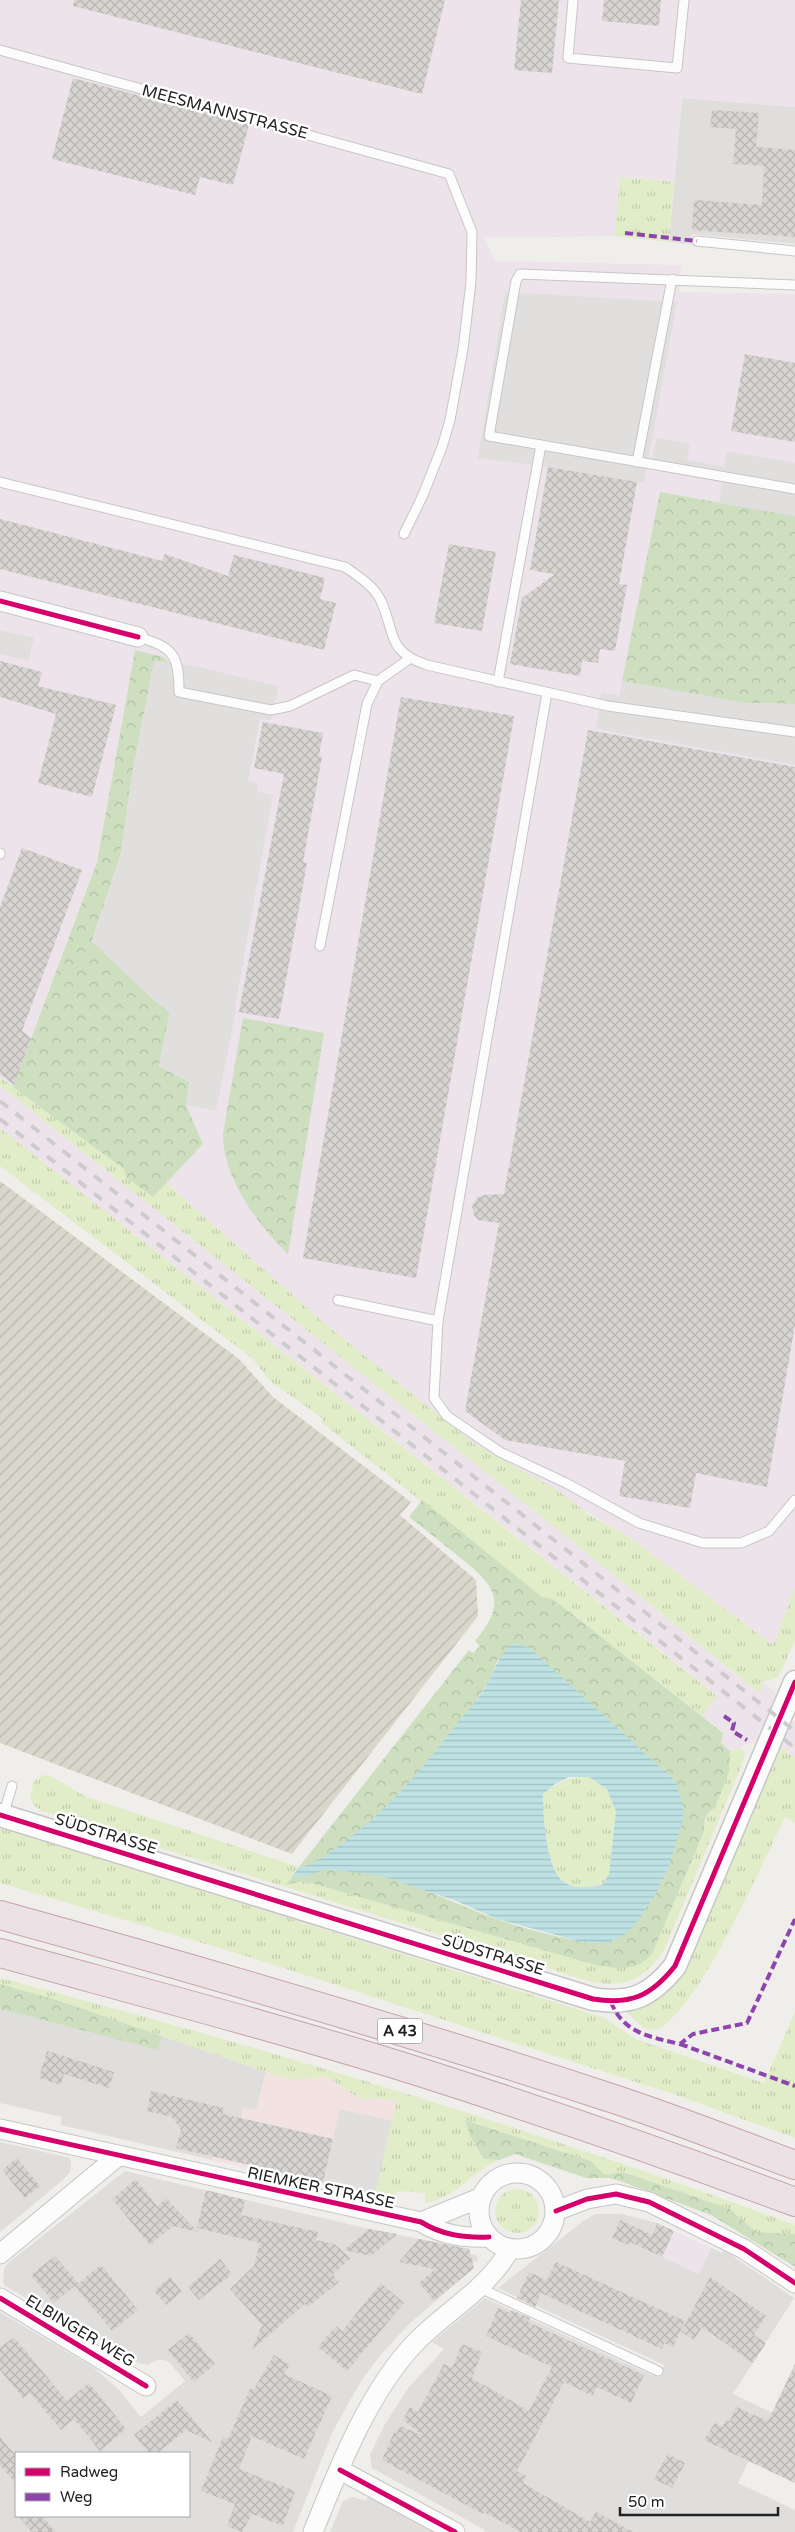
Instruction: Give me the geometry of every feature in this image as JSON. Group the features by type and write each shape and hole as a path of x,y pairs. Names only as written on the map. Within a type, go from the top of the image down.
{"highway":[{"name":"A 43","path":"0,1916 215,1975 432,2041 616,2100 795,2164"},
{"name":"A 43","path":"0,1953 213,2011 422,2073 603,2133 795,2202"}],"street":[{"path":"0,600 138,637"},
{"name":"SÜDSTRASSE","path":"2,1816 593,1999 621,2001 648,1993 662,1982 675,1966 795,1682"},
{"name":"RIEMKER STRASSE","path":"0,2129 117,2157 421,2222 435,2230 454,2235 489,2237"},
{"path":"0,2254 117,2157"},
{"path":"517,2173 532,2176 544,2184 552,2196 556,2211 553,2224 546,2236 536,2244 523,2249 510,2249 498,2245 489,2237 481,2225 479,2211 482,2197 490,2185 502,2176 517,2173"},
{"path":"556,2211 587,2199 616,2194 649,2202 744,2249 795,2283"},
{"path":"421,2222 482,2197"},
{"path":"313,2532 373,2400 394,2366 422,2336 480,2288 500,2268 510,2249"},
{"name":"ELBINGER WEG","path":"0,2298 146,2386"},
{"path":"340,2470 455,2532"}],"lane":[{"path":"573,0 568,58 678,68 684,0"},
{"name":"MEESMANNSTRASSE","path":"0,50 449,174 472,232 470,282 463,349 450,420 423,495 404,534"},
{"path":"697,241 795,251"},
{"path":"795,285 520,274 516,281 489,436 795,488"},
{"path":"636,462 672,279"},
{"path":"498,682 541,445"},
{"path":"0,482 345,567 366,582 380,600 398,647 409,659 498,682 608,706 795,732"},
{"path":"138,637 164,646 172,653 179,667 179,692 271,710 290,706 354,675 378,681"},
{"path":"320,946 362,722 378,681 409,659"},
{"path":"547,693 438,1321 434,1398 447,1416 500,1452 566,1483 638,1523 703,1543 741,1543 769,1531 795,1500"},
{"path":"338,1300 438,1321"},
{"path":"2,1816 12,1786"},
{"path":"480,2288 658,2371"}],"shaded area":[{"path":"0,0 795,0 795,107 682,98 674,182 620,177 614,236 485,238 495,261 681,265 679,292 795,294 795,1587 773,1645 629,1537 473,1443 324,1323 165,1182 203,1144 186,1105 135,651 97,862 13,1087 0,1077"},
{"path":"682,98 795,107 795,244 692,234 691,244 669,242"},
{"path":"505,292 677,302 644,483 548,467 478,458"},
{"path":"656,438 690,443 687,460 724,467 727,451 795,463 795,516 719,503 722,483 650,469"},
{"path":"0,630 34,638 28,661 0,654"},
{"path":"154,661 193,666 279,686 271,720 260,719 248,781 258,783 257,791 273,795 235,1007 236,1011 216,1111 186,1105 189,1082 159,1066 170,1012 154,1000 92,941 121,853 132,776"},
{"path":"622,681 745,703 795,704 795,765 596,729 601,692 619,696"},
{"path":"0,1086 568,1538 758,1693 763,1682 773,1690 778,1698 759,1740 730,1751 721,1743 723,1732 702,1716 717,1695 0,1128"},
{"path":"0,1181 239,1359 273,1397 411,1502 400,1515 476,1580 478,1616 292,1854 0,1743"},
{"path":"790,1719 795,1722 795,1758 778,1744"},
{"path":"0,2009 158,2050 162,2036 266,2072 256,2111 241,2118 223,2114 212,2160 61,2125 62,2117 0,2103"},
{"path":"266,2072 290,2080 327,2077 359,2098 397,2100 374,2197 212,2160 223,2114 241,2118 243,2108 256,2110"},
{"path":"340,2109 392,2121 374,2197 322,2185"},
{"path":"0,2142 70,2158 71,2164 70,2172 64,2179 0,2232"},
{"path":"125,2171 369,2229 469,2249 471,2255 476,2254 478,2261 472,2262 474,2268 409,2324 379,2357 361,2381 332,2433 293,2532 0,2532 0,2312 93,2367 119,2390 141,2417 185,2381 170,2363 157,2360 147,2365 139,2363 5,2286 3,2282 4,2269 8,2263"},
{"path":"595,2214 622,2214 657,2223 645,2249 699,2274 711,2248 722,2253 724,2250 794,2298 733,2394 772,2413 738,2483 795,2510 795,2532 484,2532 485,2530 372,2468 370,2455 385,2424 409,2387 444,2349 432,2342 485,2298 658,2378 664,2365 498,2288 582,2222"},
{"path":"657,2223 711,2248 699,2274 645,2249"},
{"path":"368,2496 434,2532 330,2532 343,2501 353,2497 366,2501"}],"green space":[{"path":"620,177 674,182 669,242 614,236"},
{"path":"660,492 795,516 795,704 745,703 622,681"},
{"path":"135,650 163,657 169,663 154,661 132,776 121,853 92,941 154,1000 170,1012 159,1066 190,1082 186,1105 203,1144 153,1197 126,1177 124,1169 13,1087 97,862"},
{"path":"243,1018 324,1033 288,1254 265,1229 244,1199 235,1183 224,1150 223,1134"},
{"path":"0,1077 125,1169 126,1177 153,1197 165,1182 324,1323 473,1443 560,1492 591,1516 629,1537 773,1645 795,1587 795,1641 778,1678 763,1682 759,1693 568,1538 0,1086"},
{"path":"0,1128 717,1696 702,1716 562,1606 550,1598 542,1597 321,1422 323,1419 270,1381 253,1359 0,1166"},
{"path":"422,1500 542,1597 550,1598 562,1606 723,1733 721,1743 730,1751 729,1772 715,1808 705,1818 704,1832 652,1954 640,1964 628,1968 599,1966 304,1881 285,1885 292,1877 330,1868 373,1873 409,1884 504,1922 592,1943 683,1819 498,1659 489,1681 452,1733 401,1791 346,1843 321,1860 299,1867 469,1650 473,1653 480,1646 475,1641 486,1627 492,1615 493,1594 489,1585 471,1566 409,1517"},
{"path":"778,1744 795,1758 795,1823 785,1817 726,1937 687,2001 668,2022 652,2030 645,2028 637,2023 625,2010 655,2000 676,1981"},
{"path":"739,1748 745,1752 743,1762 665,1948 650,1968 642,1975 633,1980 613,1984 588,1981 42,1811 33,1805 30,1796 34,1781 44,1775 50,1776 87,1797 299,1867 286,1885 304,1881 599,1966 652,1954 704,1833 705,1818 715,1808 729,1772 730,1751"},
{"path":"589,1776 607,1789 616,1812 609,1874 602,1885 578,1887 564,1882 558,1876 553,1866 547,1841 543,1794 565,1780"},
{"path":"0,1827 605,2018 635,2039 764,2083 795,2012 795,2138 673,2094 246,1956 0,1883"},
{"path":"0,1978 301,2062 500,2123 795,2225 795,2234 756,2232 730,2209 623,2172 605,2175 591,2161 466,2120 471,2138 482,2159 499,2160 480,2171 456,2190 437,2200 425,2203 425,2193 396,2191 394,2201 374,2197 397,2100 359,2098 327,2077 290,2080 57,2000 0,1984"},
{"path":"0,1984 57,2000 162,2036 158,2050 0,2009"},
{"path":"465,2120 591,2161 605,2175 623,2172 730,2209 756,2232 795,2234 795,2267 711,2215 620,2181 610,2178 586,2178 515,2154 499,2160 483,2159 471,2138"},
{"path":"517,2189 529,2193 535,2199 539,2211 535,2223 529,2229 517,2233 505,2229 499,2223 495,2211 499,2199 505,2193"}],"water":[{"path":"515,1643 530,1648 675,1781 683,1805 683,1819 668,1869 654,1897 633,1927 624,1935 608,1942 592,1943 578,1941 497,1919 454,1900 378,1875 326,1869 307,1876 292,1877 299,1867 309,1865 332,1851 388,1805 432,1755 477,1699 504,1652","holes":["569,1777 589,1777 607,1789 616,1812 609,1874 602,1885 578,1887 564,1882 558,1876 553,1866 547,1841 543,1794 555,1784"]}],"building":[{"path":"74,0 445,0 422,94 73,6"},
{"path":"521,0 559,0 552,73 514,70"},
{"path":"604,0 661,0 659,26 602,21"},
{"path":"73,78 249,125 233,185 200,177 195,195 52,159"},
{"path":"712,110 759,113 756,147 795,150 795,237 692,230 694,200 762,205 764,166 733,164 736,129 710,127"},
{"path":"745,354 795,363 795,442 731,431"},
{"path":"548,467 637,482 619,584 627,585 615,651 600,649 598,663 582,661 580,676 510,664 522,598 555,574 530,570"},
{"path":"0,519 162,561 165,554 228,576 234,555 325,578 320,599 336,603 324,650 0,569"},
{"path":"449,544 496,552 482,631 434,623"},
{"path":"0,661 42,672 38,686 116,705 92,797 38,783 56,714 0,697"},
{"path":"401,697 514,716 416,1278 303,1258"},
{"path":"263,722 323,733 319,756 322,756 303,862 307,863 279,1019 239,1012 284,774 254,768"},
{"path":"588,730 795,767 795,1325 767,1487 696,1473 690,1508 619,1496 625,1461 505,1440 465,1411 499,1223 478,1220 474,1215 472,1206 478,1197 483,1195 504,1194"},
{"path":"22,848 82,870 22,1031 31,1038 14,1085 0,1074 0,907"},
{"path":"47,2051 114,2072 109,2088 64,2074 61,2085 39,2078"},
{"path":"151,2091 224,2108 223,2114 333,2139 323,2182 176,2148 181,2130 172,2117 147,2111"},
{"path":"17,2158 40,2186 25,2198 2,2170"},
{"path":"136,2179 157,2206 166,2198 198,2232 173,2226 150,2245 112,2199"},
{"path":"206,2190 245,2200 241,2215 318,2232 316,2240 334,2244 351,2258 333,2274 339,2282 308,2307 305,2304 252,2350 262,2325 230,2289 254,2266 260,2243 197,2228"},
{"path":"620,2220 652,2235 657,2223 674,2231 662,2257 630,2242 629,2245 612,2238"},
{"path":"369,2229 397,2234 371,2256 344,2250"},
{"path":"419,2239 469,2249 474,2268 434,2301 419,2283 435,2269 399,2262"},
{"path":"55,2256 78,2283 54,2303 31,2275"},
{"path":"220,2259 232,2274 199,2300 188,2287"},
{"path":"556,2262 685,2321 673,2347 664,2343 662,2349 541,2293 535,2307 517,2298 529,2272 547,2280"},
{"path":"101,2265 138,2310 112,2331 75,2286"},
{"path":"170,2277 182,2292 166,2305 154,2291"},
{"path":"710,2277 766,2316 754,2335 766,2343 753,2363 702,2327 694,2340 681,2332"},
{"path":"381,2283 404,2303 347,2371 318,2347 336,2326 342,2331"},
{"path":"498,2308 510,2313 512,2310 530,2318 528,2322 644,2375 631,2403 597,2387 593,2396 564,2382 517,2471 526,2476 523,2483 590,2522 596,2512 633,2532 521,2532 382,2460 394,2432 396,2434 400,2426 422,2435 403,2420 410,2407 418,2412 444,2364 452,2368 462,2344 482,2352 472,2378 529,2411 552,2367 486,2336"},
{"path":"189,2333 215,2364 194,2382 168,2350"},
{"path":"14,2337 67,2401 89,2383 126,2429 100,2451 74,2419 61,2430 30,2393 23,2398 0,2370 0,2348"},
{"path":"274,2355 290,2365 284,2374 332,2396 304,2459 252,2436 239,2469 295,2491 283,2526 252,2514 242,2532 227,2526 235,2504 201,2491 223,2437 228,2439 250,2389 254,2389"},
{"path":"795,2364 795,2483 704,2440 715,2423 723,2427 726,2420 730,2421 736,2407 768,2421"},
{"path":"177,2400 212,2442 186,2430 159,2452 148,2452 134,2435"},
{"path":"0,2437 15,2455 15,2483 0,2465"},
{"path":"668,2454 685,2463 672,2488 654,2479"},
{"path":"19,2517 43,2517 56,2532 32,2532"}],"railway":[{"path":"0,1101 795,1731"},
{"path":"0,1119 795,1748"}],"marked path":[{"path":"625,233 697,241"},
{"path":"724,1716 734,1723 732,1731 747,1740"},
{"path":"611,2002 616,2012 630,2027 648,2036 680,2044 693,2034 747,2023 795,1919"},
{"path":"680,2044 795,2086"}],"cycle path":[{"path":"0,601 138,637"},
{"path":"0,1815 593,1999 618,2001 639,1996 649,1991 675,1966 795,1682"},
{"path":"0,2129 421,2222 453,2235 489,2237"},
{"path":"556,2211 587,2199 616,2194 649,2202 744,2249 795,2283"},
{"path":"0,2298 146,2386"},
{"path":"340,2470 455,2532"}]}
